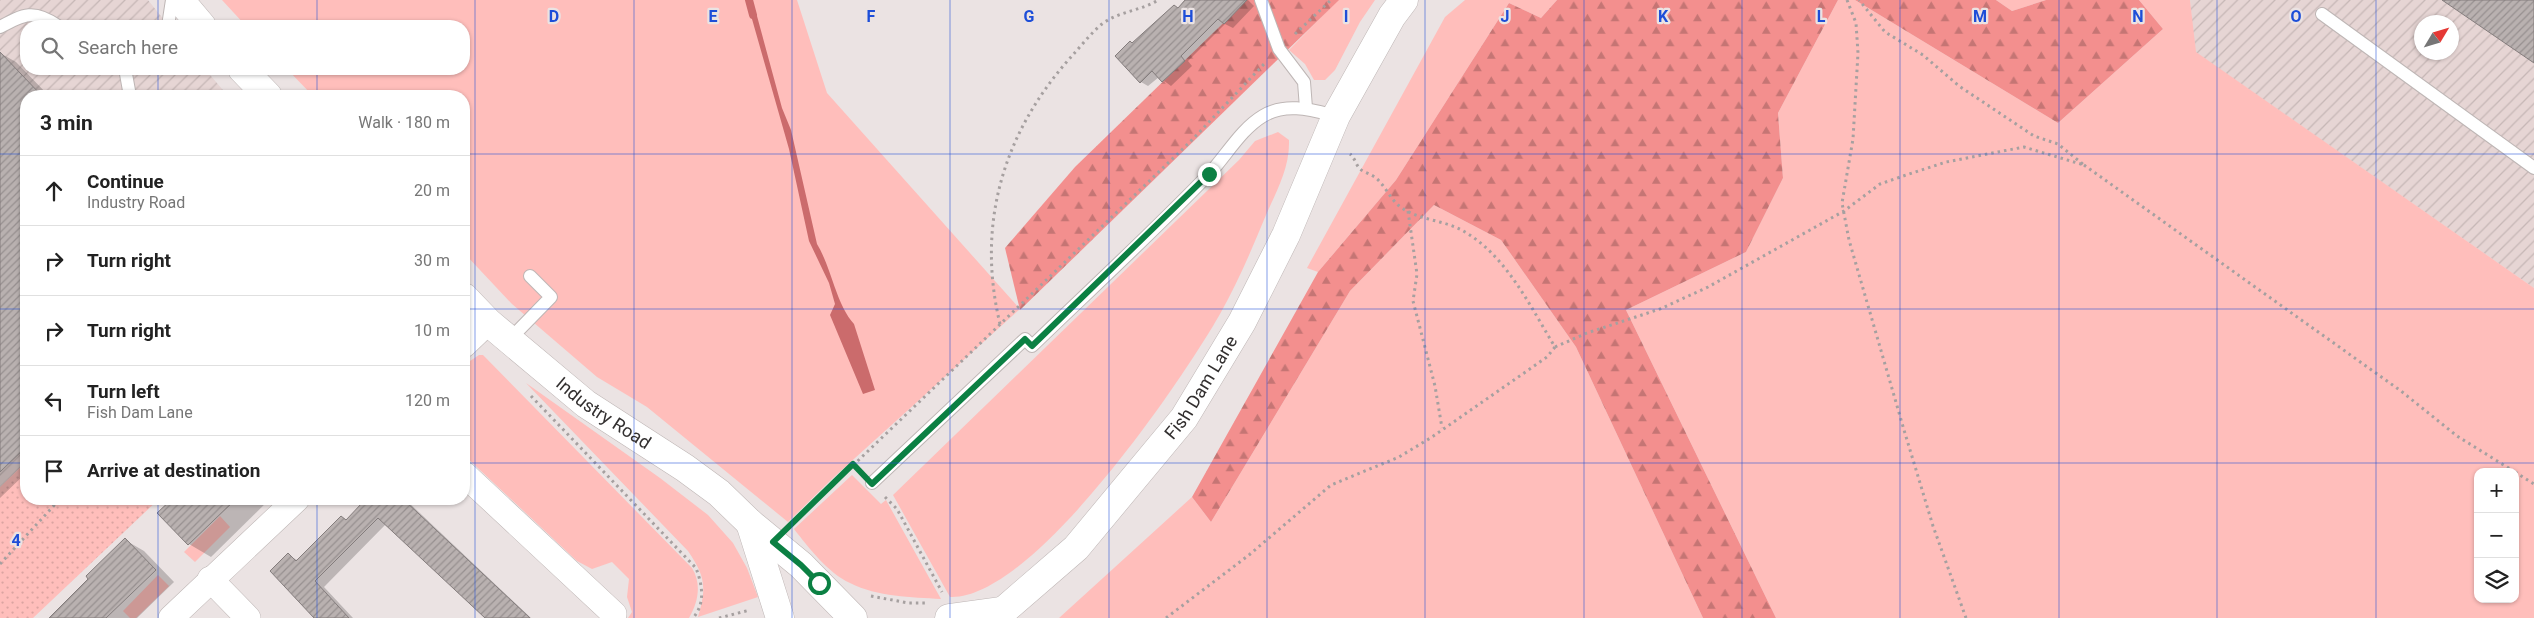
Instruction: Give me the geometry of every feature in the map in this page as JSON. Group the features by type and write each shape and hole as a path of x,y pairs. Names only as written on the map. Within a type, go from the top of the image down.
{"street":[{"path":"180,0 197,20"},
{"name":"Fish Dam Lane","path":"942,605 998,615 1076,548 1184,418 1246,314 1286,235 1331,127 1392,16 1404,0"},
{"path":"248,75 262,90"},
{"name":"Industry Road","path":"470,303 488,322 586,404 685,468 719,493 750,524 860,612"},
{"path":"470,340 488,322"},
{"path":"470,479 607,598"},
{"path":"171,618 210,579 290,505"},
{"name":"Industry Road","path":"750,524 780,618"},
{"path":"210,579 248,618"}],"lane":[{"path":"170,20 172,0"},
{"path":"1261,0 1279,49 1304,82 1306,108"},
{"path":"0,27 24,14 48,20"},
{"path":"2322,14 2534,168"},
{"path":"126,75 129,90"},
{"path":"872,484 1025,339 1032,346 1209,174 1254,123 1278,110 1306,108 1331,127"},
{"path":"510,340 550,297 530,276"}],"path":[{"path":"1000,324 995,304 992,272 994,224 1000,182 1025,118 1064,65 1103,23 1123,13 1146,7 1158,0"},
{"path":"773,542 1190,142 1279,49 1331,0"},
{"path":"1848,0 1856,23 1858,54 1853,139 1842,203 1849,240 1933,526 1966,618"},
{"path":"1859,0 1885,32 1923,55 1959,86 2034,136 2058,144 2084,165 2401,391 2457,436 2509,468"},
{"path":"1331,127 1355,158 1360,168 1376,177 1398,205 1429,220 1438,220 1451,225 1477,241 1519,287 1555,347"},
{"path":"1166,618 1249,555 1331,485 1398,457 1547,357 1555,347 1660,309 1692,294 1844,211 1880,184 1946,162 2024,148 2084,165"},
{"path":"1408,211 1418,274 1413,301 1435,386 1442,428"},
{"path":"526,391 696,568 702,584 702,596 693,618"},
{"path":"853,464 897,509 942,605 908,603 860,612"},
{"path":"2519,475 2534,484"},
{"path":"0,564 54,505"}],"shaded area":[{"path":"0,0 148,0 164,20 20,20 20,75 210,75 223,90 20,90 20,468 0,487"},
{"path":"222,0 797,0 827,93 1020,309 834,477 788,522 647,407 597,377 512,304 470,259 470,90 307,90 293,75 470,75 470,20 240,20"},
{"path":"1338,0 1375,0 1360,22 1335,70 1325,80 1314,80 1305,64 1289,50"},
{"path":"1465,0 1557,0 1541,18 1509,3 1396,180 1318,272 1307,268 1445,17"},
{"path":"1838,0 1855,0 2058,123 2163,29 2139,0 2190,0 2196,52 2534,288 2534,618 1776,618 1626,310 1746,252 1783,178 1778,113"},
{"path":"1996,0 2046,0 2012,11"},
{"path":"2190,0 2534,0 2534,288 2195,52"},
{"path":"751,5 757,16 782,108 791,130 817,244 827,264 843,307 854,324 875,390 863,394 830,315 835,304 829,283 809,241 789,149 750,12"},
{"path":"1278,132 1289,140 1289,150 1285,169 1278,187 1227,302 1201,346 1173,387 1102,482 1061,527 1021,564 984,589 950,597 893,495 1239,160 1255,141"},
{"path":"1434,205 1501,240 1576,347 1703,618 1059,618 1192,497 1211,522 1350,291"},
{"path":"479,355 483,355 692,568 697,580 698,593 695,606 689,618 628,618 632,612 627,597 629,579 612,562 592,569 577,561 470,461 470,361"},
{"path":"526,383 660,478 708,515 733,543 747,568 758,597 698,617 703,598 703,582 698,568 688,551"},
{"path":"20,468 20,505 153,505 33,618 0,618 0,487"},
{"path":"852,475 881,504 886,500 941,599 883,594 850,583 827,567 794,529"},
{"path":"220,516 230,527 195,562 184,552"},
{"path":"158,575 169,586 136,618 130,618 123,611"}],"green space":[{"path":"1247,0 1339,0 1020,310 1005,248 1075,167"},
{"path":"1557,0 1838,0 1778,113 1783,178 1746,252 1626,310 1776,618 1703,618 1576,347 1501,240 1434,205 1350,291 1211,522 1192,497 1318,272 1396,180 1509,3 1541,18"},
{"path":"1855,0 1996,0 2012,11 2046,0 2139,0 2163,29 2058,123"}],"building":[{"path":"1185,0 1247,0 1224,24 1218,19 1181,56 1185,61 1162,82 1152,71 1140,83 1115,56 1130,41 1132,43 1174,5 1178,8"},
{"path":"2442,0 2534,0 2534,63"},
{"path":"0,52 36,90 20,90 20,453 0,472"},
{"path":"166,505 230,505 188,545 157,513"},
{"path":"360,505 409,505 530,618 485,618 378,518 315,581 349,618 314,618 270,571 288,553 296,561 341,516 346,520"},
{"path":"125,538 156,570 106,618 49,618 88,579 86,576"}],"waterway":[{"path":"749,0 753,15"}],"route":[{"path":"819,583 773,542 853,464 872,484 1025,339 1032,346 1209,174"}]}
